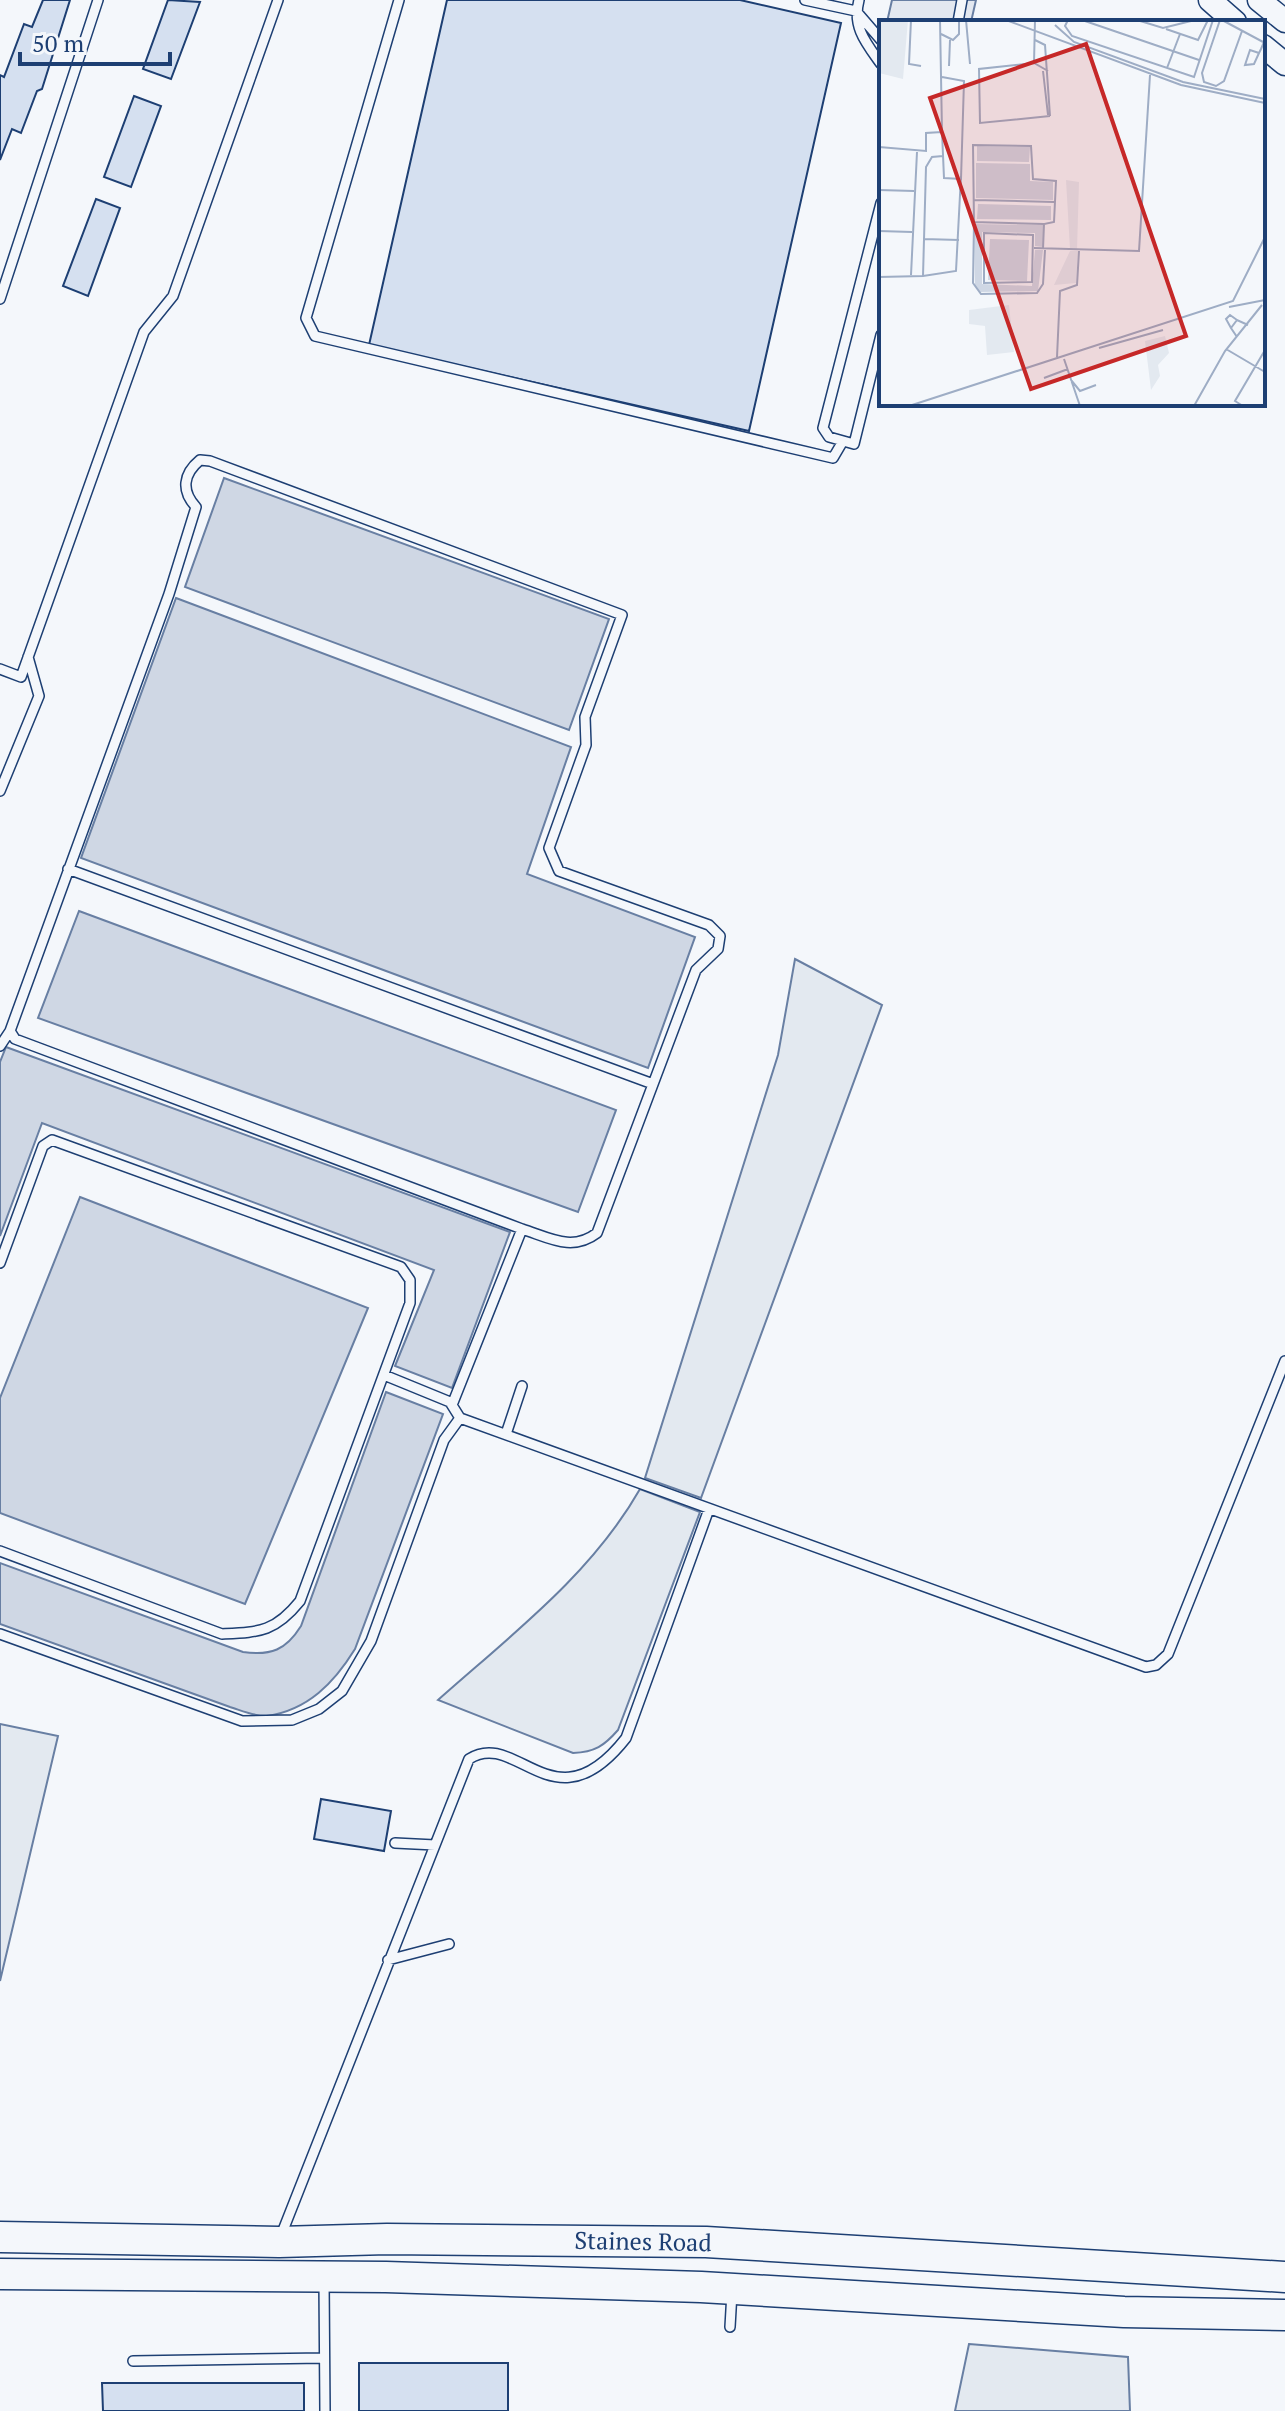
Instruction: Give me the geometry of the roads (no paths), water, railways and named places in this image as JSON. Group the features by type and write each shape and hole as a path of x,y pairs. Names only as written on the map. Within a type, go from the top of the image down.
{"highway":[{"name":"Staines Road","path":"0,2237 279,2242 387,2239 706,2242 1285,2277"},
{"name":"Staines Road","path":"0,2274 324,2277 732,2288 1124,2312 1285,2315"}],"street":[{"path":"1210,0 1233,20"},
{"path":"1259,0 1285,21"},
{"path":"1265,48 1285,64"}],"lane":[{"path":"0,299 98,0"},
{"path":"0,669 21,677 144,332 173,296 278,0"},
{"path":"399,0 306,318 315,336 833,458 843,441"},
{"path":"805,0 856,11 879,38"},
{"path":"859,0 856,11 859,33 879,61"},
{"path":"958,20 962,0"},
{"path":"879,211 823,428 829,437 854,444 879,343"},
{"path":"0,1046 10,1031 169,594 196,507 187,498 185,482 190,468 200,460 210,461 622,615 585,717 586,745 549,848 559,871 709,925 720,936 718,949 696,970 597,1233 585,1242 570,1245 522,1229 15,1039 10,1031"},
{"path":"0,791 39,696 28,657"},
{"path":"68,869 653,1084"},
{"path":"0,1263 43,1146 52,1140 401,1267 410,1280 410,1303 384,1375 300,1601 284,1621 258,1633 222,1634 0,1551"},
{"path":"452,1405 522,1229"},
{"path":"384,1375 452,1405 460,1418 1141,1667 1156,1665 1168,1654 1285,1361"},
{"path":"506,1434 522,1386"},
{"path":"0,1634 242,1721 292,1720 319,1709 342,1691 371,1641 444,1440 460,1418"},
{"path":"279,2242 469,1759 478,1754 494,1754 555,1778 576,1778 592,1773 610,1758 626,1738 709,1509"},
{"path":"395,1843 435,1845"},
{"path":"388,1960 449,1944"},
{"path":"324,2277 325,2411"},
{"path":"730,2327 732,2288"},
{"path":"133,2361 324,2358"}]}
